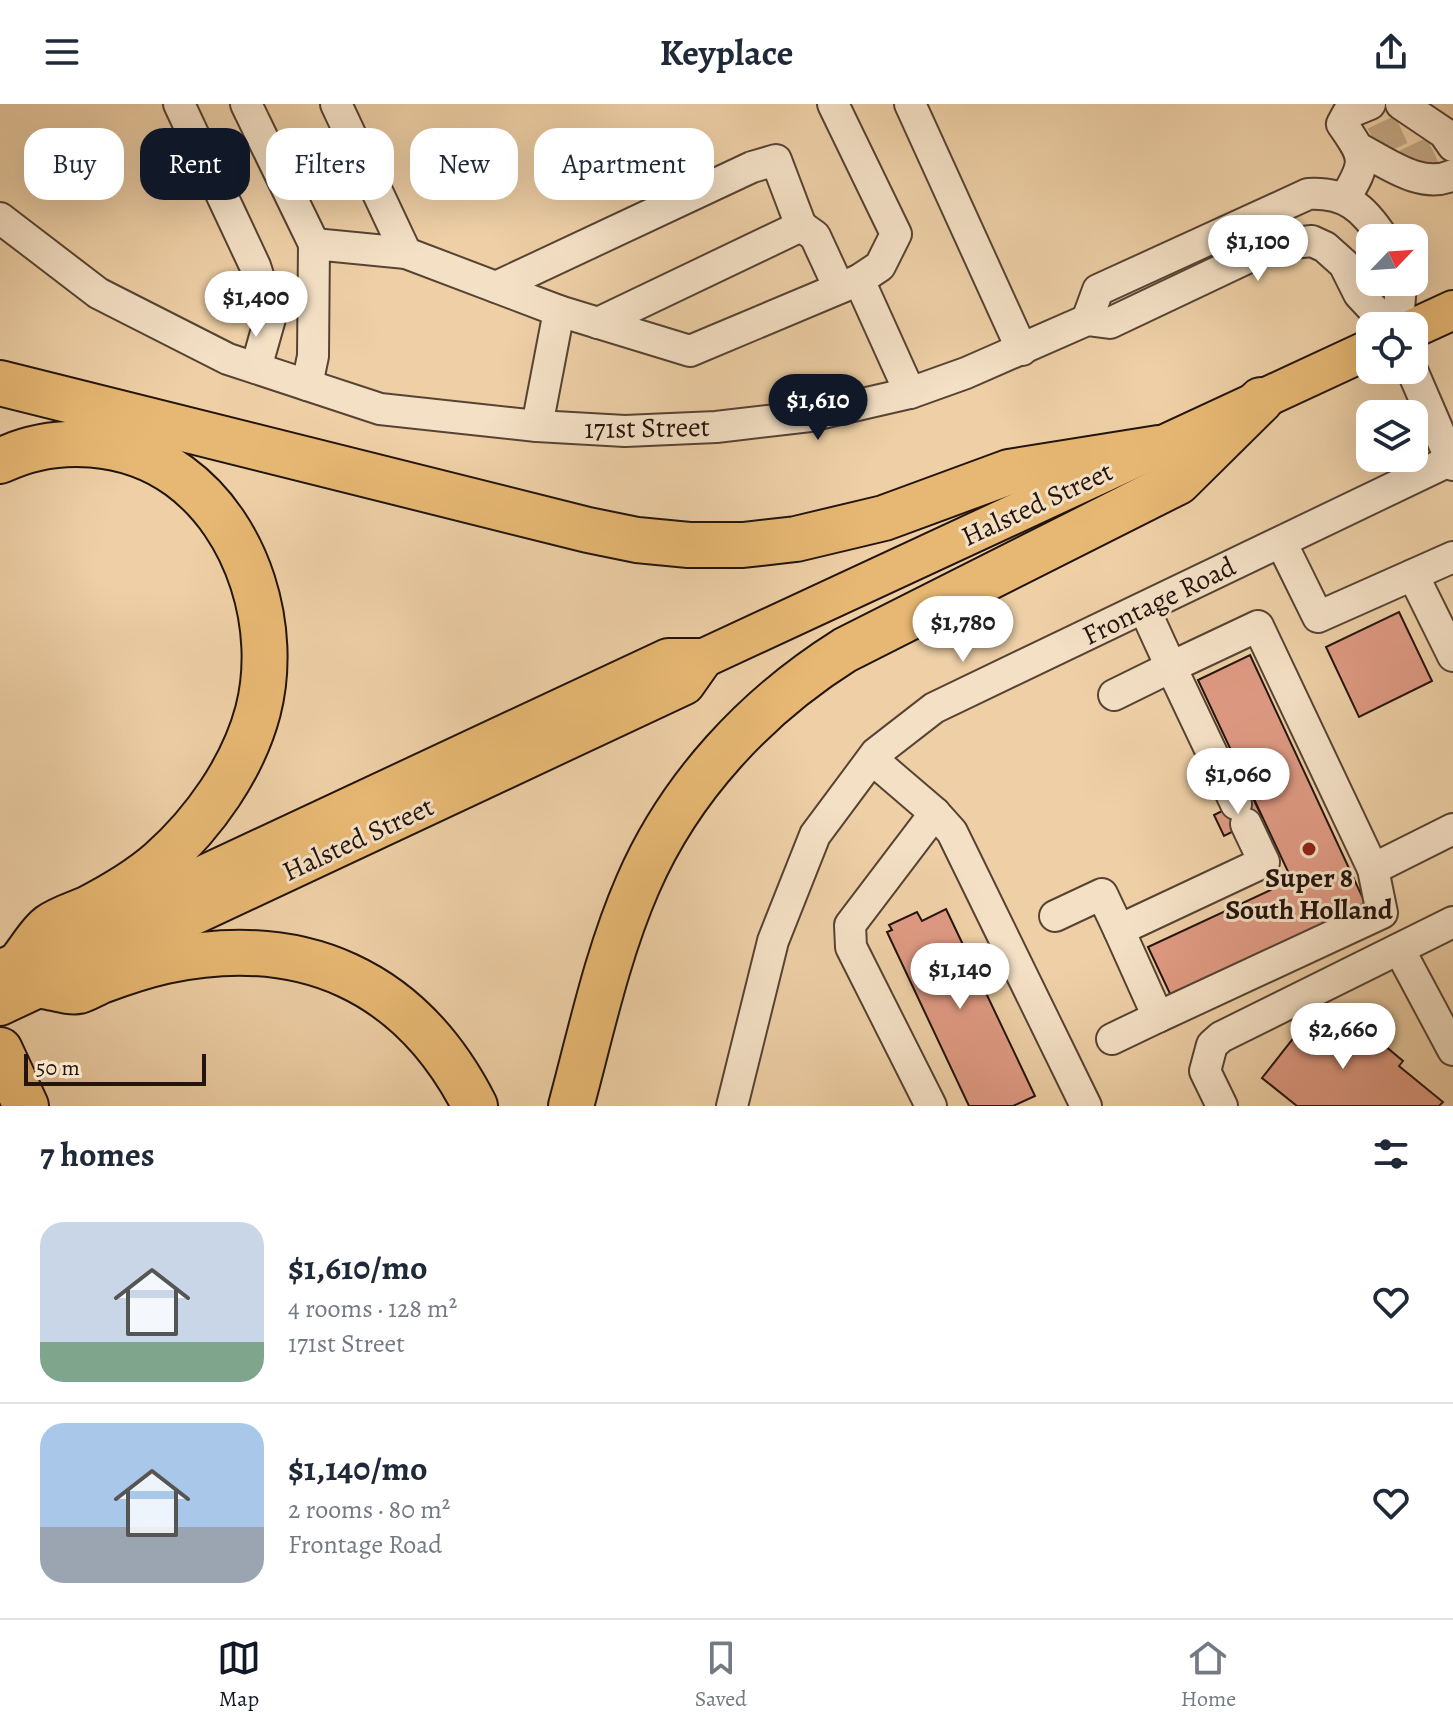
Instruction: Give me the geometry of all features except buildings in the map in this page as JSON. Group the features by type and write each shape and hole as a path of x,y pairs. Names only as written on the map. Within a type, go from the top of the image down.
{"highway":[{"path":"0,383 588,530 637,540 689,545 743,545 824,534 884,518 1009,472 1159,448"},
{"path":"571,1106 610,962 638,884 674,817 732,742 796,684 845,650 1178,482 1261,400"},
{"path":"0,461 43,447 93,445 137,454 178,475 210,506 238,547 257,599 263,642 258,710 240,757 214,801 180,842 151,869 116,893 48,927 22,971 78,991 140,967 229,951 312,962 361,983 415,1020 448,1059 475,1106"},
{"path":"0,1050 26,1106"}],"main road":[{"path":"1428,322 1453,310"},
{"name":"Halsted Street","path":"0,1006 22,971 685,685 704,658 1356,356"}],"street":[{"path":"179,104 255,266 271,315 256,368"},
{"path":"246,104 314,244 313,356 307,385"},
{"path":"336,104 406,253"},
{"path":"314,244 406,253 559,311 690,351 849,284 880,266 896,234 833,104"},
{"path":"910,104 1022,350"},
{"path":"1338,114 1370,104"},
{"path":"1338,114 1367,145 1424,181 1453,175"},
{"path":"1410,117 1444,133 1446,147"},
{"path":"1345,198 1362,171 1367,145"},
{"path":"496,287 752,167 776,160 801,226 815,236 849,284 910,393"},
{"path":"1087,320 1098,290 1293,199 1326,193 1345,198 1361,210 1372,224"},
{"name":"171st Street","path":"0,218 98,293 228,359 380,409 531,426 625,431 716,427 810,416 910,393 1022,350 1087,320 1110,323 1266,249 1283,244 1312,241 1325,247 1344,264 1359,294 1376,312"},
{"path":"598,323 801,226"},
{"path":"531,426 559,311"},
{"path":"1418,384 1452,462"},
{"name":"Frontage Road","path":"732,1106 773,941 815,835 872,759 934,708 1452,462"},
{"path":"1281,542 1318,617 1453,557"},
{"path":"1413,575 1453,656"},
{"path":"1119,930 1264,862 1144,608"},
{"path":"1112,1039 1382,913 1373,869 1258,626 1114,695"},
{"path":"872,759 935,813 952,832 1086,1106"},
{"path":"931,1106 851,947 850,925 935,813"},
{"path":"1373,869 1453,829"},
{"path":"1055,916 1102,894 1158,1017"},
{"path":"1222,1106 1205,1071 1212,1045 1221,1037 1453,922"},
{"path":"1399,949 1453,1050"}],"tunnel":[{"path":"1374,142 1402,129"},
{"path":"1406,164 1434,151"}],"place":[{"name":"Super 8 South Holland","path":"1309,849"}]}
